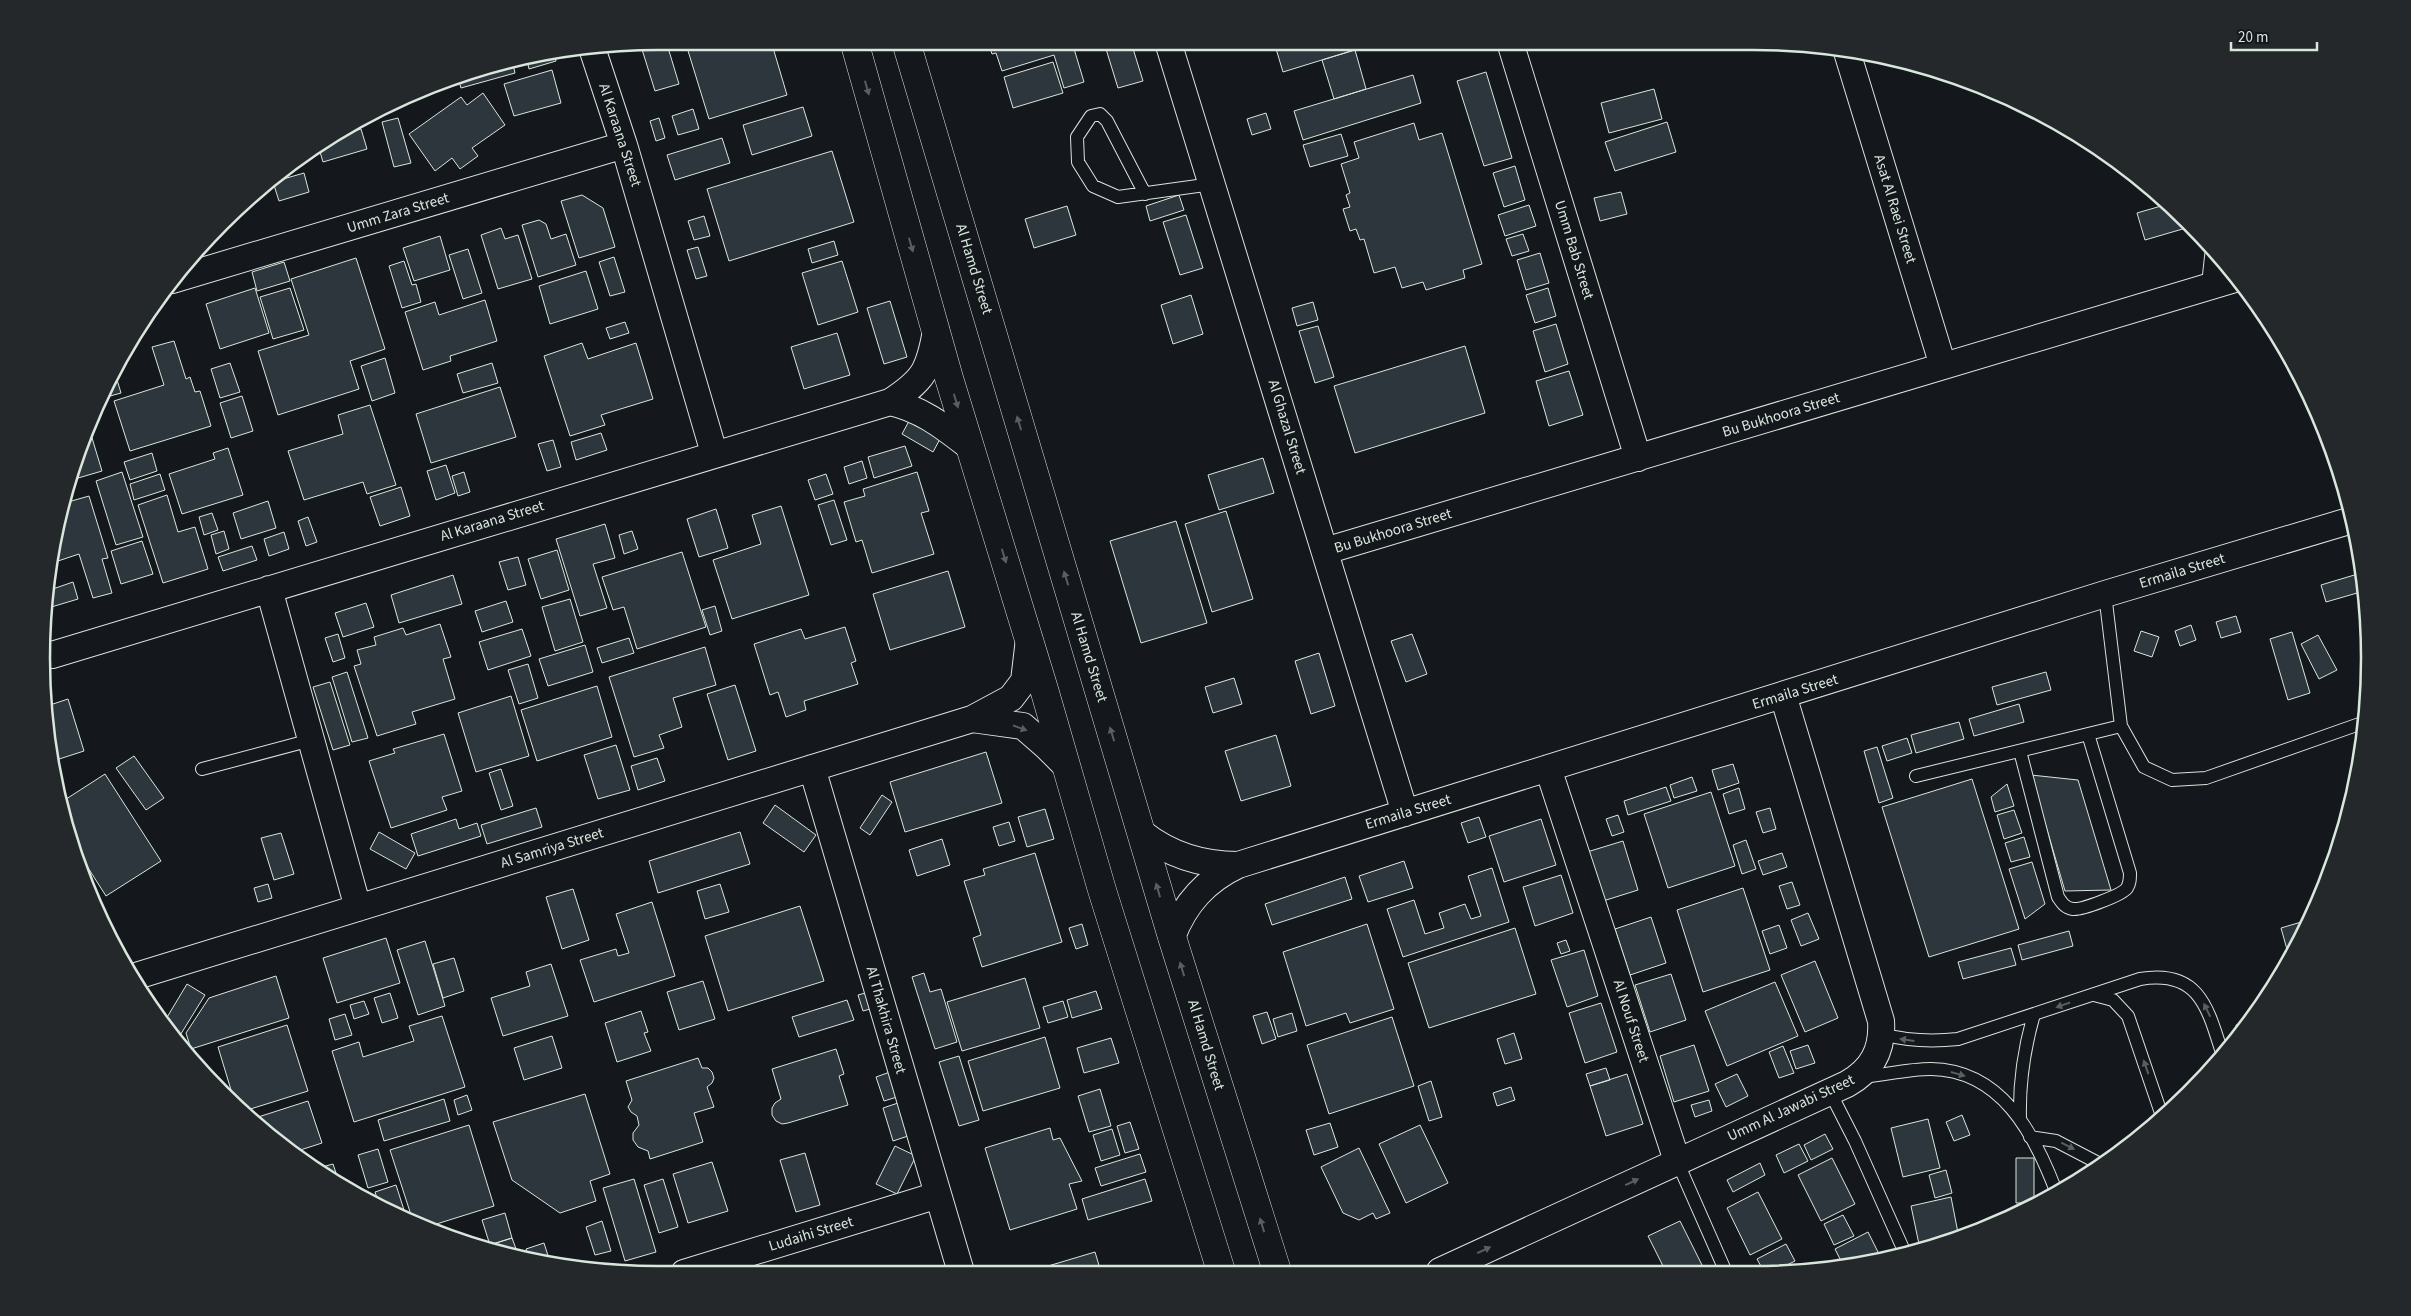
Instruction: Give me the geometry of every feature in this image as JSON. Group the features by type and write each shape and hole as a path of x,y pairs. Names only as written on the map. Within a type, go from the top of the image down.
{"street":[{"path":"856,50 936,331 1118,942 1220,1266"},
{"name":"Al Hamd Street","path":"908,50 1172,937 1275,1266"},
{"name":"Al Ghazal Street","path":"1170,50 1405,813"},
{"name":"Umm Bab Street","path":"1512,50 1638,458"},
{"name":"Al Karaana Street","path":"594,53 624,145 714,453"},
{"name":"Asat Al Raei Street","path":"1849,58 1943,366"},
{"name":"Umm Zara Street","path":"186,276 624,145"},
{"name":"Bu Bukhoora Street","path":"1324,551 2226,281"},
{"name":"Al Karaana Street","path":"50,655 714,453 890,402 920,379 930,362 936,331"},
{"path":"890,402 909,406 935,419 970,446"},
{"name":"Ermaila Street","path":"1172,937 1178,921 1197,893 1223,872 1238,865 2104,594 2345,522"},
{"path":"269,589 358,908"},
{"name":"Al Samriya Street","path":"139,975 972,719 1011,698 1024,681 1029,639"},
{"name":"Umm Al Jawabi Street","path":"1451,1266 1830,1092 1858,1078 1874,1060 1882,1034 1881,1022 1783,696"},
{"name":"Al Samriya Street","path":"972,719 1023,726 1066,766"},
{"name":"Al Thakhira Street","path":"812,768 959,1266"},
{"name":"Al Nouf Street","path":"1548,768 1677,1161"},
{"name":"Ermaila Street","path":"1142,834 1156,844 1187,859 1204,863 1238,865"},
{"name":"Ludaihi Street","path":"707,1266 938,1195"}],"lane":[{"path":"1145,194 1107,121 1100,114 1091,116 1077,137 1078,162 1093,186 1118,197 1145,194 1212,184"},
{"path":"2104,594 2120,726 2144,767 2172,780 2206,778 2357,725"},
{"path":"1916,776 2120,726"},
{"path":"2020,750 2058,897 2063,905 2071,909 2080,909 2119,894 2126,890 2130,882 2130,873 2088,734"},
{"path":"202,769 311,740"},
{"path":"1882,1034 1907,1040 1932,1042 1958,1039 2140,979 2156,976 2173,978 2188,986 2201,997 2210,1012 2220,1046"},
{"path":"2092,995 2113,1000 2128,1016 2160,1110"},
{"path":"2020,1118 2019,1091 2022,1065 2034,1014"},
{"path":"1858,1078 1930,1069 1948,1071 1965,1076 1996,1092 2020,1118 2054,1186"},
{"path":"1830,1092 1855,1141 1901,1247"},
{"path":"2030,1137 2062,1143 2094,1162"},
{"name":"Al Nouf Street","path":"1677,1161 1723,1266"}],"building":[{"path":"642,50 669,50 679,84 655,91"},
{"path":"688,50 774,50 787,95 709,119"},
{"path":"991,50 1074,50 1084,82 1064,88 1054,55 1002,71 996,53 992,54"},
{"path":"1106,50 1133,50 1143,81 1118,88"},
{"path":"1276,50 1354,50 1283,72"},
{"path":"1355,50 1366,89 1334,99 1322,60"},
{"path":"556,59 556,61 529,69 528,65"},
{"path":"1053,62 1063,93 1013,108 1004,77"},
{"path":"514,68 515,73 461,88 460,83"},
{"path":"552,70 561,103 514,116 504,84"},
{"path":"1486,72 1512,158 1484,166 1457,81"},
{"path":"1413,75 1421,103 1303,140 1294,111"},
{"path":"1654,89 1662,119 1609,133 1601,103"},
{"path":"483,93 505,125 472,148 478,156 460,169 452,158 435,171 409,134 461,97 467,105"},
{"path":"803,107 812,136 752,155 743,125"},
{"path":"693,109 699,129 678,135 672,116"},
{"path":"1266,113 1271,129 1252,135 1247,119"},
{"path":"398,118 411,163 394,167 382,122"},
{"path":"659,118 665,138 656,141 650,121"},
{"path":"1667,122 1676,152 1615,171 1605,142"},
{"path":"1414,123 1419,140 1442,133 1482,264 1463,270 1465,278 1426,290 1423,282 1402,288 1395,267 1374,273 1364,239 1360,240 1356,229 1350,231 1343,209 1350,207 1346,195 1350,193 1341,164 1359,158 1354,142"},
{"path":"361,129 367,149 323,162 320,152 354,131"},
{"path":"1341,134 1348,156 1310,167 1303,145"},
{"path":"722,138 730,163 675,180 667,155"},
{"path":"832,151 854,222 729,261 707,189"},
{"path":"1515,166 1525,200 1504,207 1493,173"},
{"path":"304,173 309,192 279,201 275,187 285,179"},
{"path":"1621,192 1627,214 1600,221 1594,198"},
{"path":"582,195 603,208 615,247 579,258 561,201"},
{"path":"1179,195 1184,210 1150,221 1146,206"},
{"path":"1529,205 1536,226 1505,236 1498,215"},
{"path":"1067,206 1076,235 1034,248 1025,219"},
{"path":"2160,206 2184,229 2145,240 2137,213"},
{"path":"1186,215 1203,268 1180,275 1163,222"},
{"path":"704,216 710,236 694,240 688,221"},
{"path":"539,220 546,224 551,239 566,234 576,265 538,277 522,225"},
{"path":"501,228 505,239 518,235 532,279 498,289 481,235"},
{"path":"1523,234 1529,251 1512,256 1506,239"},
{"path":"440,236 450,270 414,281 403,248"},
{"path":"834,241 838,255 812,263 808,249"},
{"path":"698,247 707,276 696,279 687,250"},
{"path":"468,249 482,293 463,299 449,255"},
{"path":"1540,253 1549,283 1526,290 1517,260"},
{"path":"614,257 625,292 610,296 599,262"},
{"path":"356,258 385,349 350,361 359,389 278,415 258,351 309,335 291,279"},
{"path":"404,261 412,285 416,284 421,302 402,308 389,266"},
{"path":"842,261 858,312 818,325 802,273"},
{"path":"284,262 290,281 257,291 252,272"},
{"path":"586,271 598,309 550,324 539,286"},
{"path":"255,288 269,333 220,349 206,304"},
{"path":"290,288 304,330 273,339 260,297"},
{"path":"1548,288 1556,316 1535,323 1526,295"},
{"path":"1191,295 1203,334 1173,344 1161,305"},
{"path":"485,300 497,341 450,356 451,361 423,370 405,312 435,302 439,315"},
{"path":"890,301 907,357 884,364 867,308"},
{"path":"1313,302 1318,320 1297,326 1292,308"},
{"path":"625,322 629,333 610,339 606,328"},
{"path":"1556,324 1568,364 1545,372 1533,331"},
{"path":"1318,326 1334,377 1315,383 1299,331"},
{"path":"837,333 850,375 804,389 791,347"},
{"path":"174,341 186,379 190,377 195,392 200,391 211,426 130,451 114,401 164,385 152,347"},
{"path":"582,343 588,359 636,343 653,399 601,415 605,425 570,436 544,356"},
{"path":"1465,346 1485,413 1355,453 1334,386"},
{"path":"385,358 395,393 372,401 361,366"},
{"path":"230,363 240,392 220,398 211,369"},
{"path":"492,363 498,383 463,393 457,374"},
{"path":"1569,371 1583,415 1549,426 1536,381"},
{"path":"117,381 121,393 110,396"},
{"path":"500,387 516,437 431,463 416,414"},
{"path":"242,396 253,431 231,438 220,403"},
{"path":"370,405 396,485 367,494 363,482 304,500 288,451 343,434 338,415"},
{"path":"909,421 940,439 933,452 902,434"},
{"path":"601,433 607,450 576,460 571,442"},
{"path":"92,437 102,471 78,478"},
{"path":"553,440 561,467 547,471 538,444"},
{"path":"905,446 912,466 874,478 868,457"},
{"path":"228,448 243,495 182,514 169,474 215,459 213,453"},
{"path":"152,453 157,471 130,480 124,462"},
{"path":"1263,458 1274,493 1219,510 1208,475"},
{"path":"862,461 867,478 849,484 844,467"},
{"path":"446,465 455,493 436,500 427,471"},
{"path":"122,472 143,537 116,545 96,481"},
{"path":"464,472 470,492 458,496 452,476"},
{"path":"917,472 929,511 921,513 934,554 872,573 862,540 856,542 844,502 865,496 863,489"},
{"path":"160,474 165,490 134,500 130,484"},
{"path":"826,474 833,494 815,500 808,480"},
{"path":"401,487 410,516 380,526 370,497"},
{"path":"167,495 178,532 195,527 208,569 163,583 138,505"},
{"path":"89,496 108,558 102,559 112,593 93,598 79,554 58,561 71,501"},
{"path":"834,500 847,540 831,545 818,505"},
{"path":"268,501 276,528 241,539 233,513"},
{"path":"781,506 809,595 732,619 713,560 761,544 752,515"},
{"path":"716,509 728,548 699,557 687,519"},
{"path":"1226,511 1253,599 1212,612 1185,524"},
{"path":"212,513 218,530 204,535 199,517"},
{"path":"308,517 317,542 306,546 298,521"},
{"path":"1176,521 1207,623 1141,643 1110,541"},
{"path":"605,524 615,558 593,564 607,608 580,616 556,539"},
{"path":"224,531 229,549 216,554 211,535"},
{"path":"632,531 638,549 624,554 619,535"},
{"path":"284,532 289,549 269,556 264,539"},
{"path":"142,541 153,574 121,584 111,551"},
{"path":"252,546 257,560 223,571 218,557"},
{"path":"557,550 569,590 541,599 528,559"},
{"path":"682,552 706,627 637,649 624,607 613,610 602,577"},
{"path":"518,557 526,585 508,590 499,562"},
{"path":"948,571 965,627 890,650 873,594"},
{"path":"453,575 462,604 399,623 391,595"},
{"path":"2355,575 2357,593 2326,602 2321,585"},
{"path":"73,582 78,599 52,607 54,589"},
{"path":"570,599 583,642 555,651 542,607"},
{"path":"506,601 513,622 482,632 475,611"},
{"path":"366,603 374,627 343,637 335,613"},
{"path":"715,606 722,631 710,635 702,610"},
{"path":"2236,616 2241,632 2221,638 2216,622"},
{"path":"440,624 451,657 443,659 455,699 412,712 416,724 377,736 354,666 361,664 357,650 376,645 374,637 403,628 406,635"},
{"path":"2191,625 2196,640 2180,646 2175,631"},
{"path":"845,627 856,661 851,663 858,684 804,701 806,710 786,717 778,692 770,695 754,644 801,629 805,639"},
{"path":"522,629 531,656 488,670 479,642"},
{"path":"2141,631 2159,637 2152,657 2134,651"},
{"path":"2292,632 2310,693 2288,700 2270,639"},
{"path":"338,634 345,658 333,662 325,638"},
{"path":"1412,634 1427,674 1406,682 1391,641"},
{"path":"2318,635 2337,670 2319,679 2301,644"},
{"path":"629,638 634,653 602,663 597,648"},
{"path":"585,645 593,672 548,686 539,659"},
{"path":"705,647 716,685 673,698 682,727 659,735 664,748 634,757 609,677"},
{"path":"1319,653 1335,706 1311,714 1295,661"},
{"path":"528,664 538,698 519,704 508,670"},
{"path":"347,672 368,738 352,742 332,677"},
{"path":"2046,672 2051,690 1997,705 1992,687"},
{"path":"1234,678 1242,704 1213,713 1205,687"},
{"path":"330,682 350,745 333,750 313,687"},
{"path":"735,685 756,751 728,760 707,694"},
{"path":"597,686 612,737 537,761 521,710"},
{"path":"511,696 529,756 476,772 458,713"},
{"path":"68,699 84,751 59,759 52,704"},
{"path":"2019,704 2024,722 1974,736 1969,719"},
{"path":"1959,722 1964,739 1916,753 1911,735"},
{"path":"444,734 462,791 442,797 447,810 391,828 369,761 395,753 393,749"},
{"path":"1276,735 1291,786 1241,801 1225,751"},
{"path":"1907,738 1912,753 1887,761 1882,746"},
{"path":"616,745 630,790 598,799 584,755"},
{"path":"1877,747 1893,798 1879,803 1864,751"},
{"path":"986,752 1002,803 905,832 890,782"},
{"path":"134,756 164,798 146,810 116,768"},
{"path":"657,758 665,781 638,790 631,766"},
{"path":"1733,764 1739,783 1718,790 1712,770"},
{"path":"501,769 513,806 501,810 489,773"},
{"path":"105,774 161,861 106,896 87,866 67,798"},
{"path":"2031,775 2078,780 2111,890 2065,891"},
{"path":"1692,777 1697,791 1674,798 1670,785"},
{"path":"1972,779 2019,929 1929,957 1882,807"},
{"path":"2007,784 2014,806 1995,812 1991,797"},
{"path":"1666,787 1671,801 1628,815 1624,801"},
{"path":"1739,788 1745,809 1729,814 1723,794"},
{"path":"1711,792 1735,866 1668,888 1644,814"},
{"path":"882,795 892,802 870,835 860,828"},
{"path":"775,805 816,835 804,852 763,823"},
{"path":"536,808 542,827 487,844 481,825"},
{"path":"1770,808 1776,829 1763,833 1756,812"},
{"path":"1045,809 1054,839 1027,847 1018,817"},
{"path":"2014,810 2022,833 2004,839 1997,815"},
{"path":"1618,815 1624,832 1612,836 1606,819"},
{"path":"1479,817 1486,837 1468,843 1461,823"},
{"path":"456,819 459,829 477,823 481,836 418,856 411,834"},
{"path":"1541,819 1556,865 1504,882 1489,836"},
{"path":"1009,822 1015,841 999,846 993,827"},
{"path":"379,832 415,853 406,869 370,849"},
{"path":"740,832 750,864 658,893 649,861"},
{"path":"281,833 294,874 274,880 261,838"},
{"path":"2024,837 2030,857 2011,862 2005,843"},
{"path":"942,839 950,865 917,876 909,850"},
{"path":"1746,840 1756,869 1742,874 1733,845"},
{"path":"1623,841 1638,890 1603,901 1587,852"},
{"path":"1035,853 1062,942 982,967 973,938 981,935 964,881 985,875 983,869"},
{"path":"1782,853 1787,867 1763,875 1758,861"},
{"path":"1404,861 1413,888 1368,902 1359,876"},
{"path":"2032,862 2045,904 2025,919 2009,869"},
{"path":"1492,868 1509,922 1403,957 1387,909 1414,900 1425,934 1444,928 1439,913 1465,904 1471,919 1481,916 1468,876"},
{"path":"1561,875 1573,913 1535,926 1523,887"},
{"path":"1345,877 1352,899 1272,925 1265,904"},
{"path":"1792,882 1800,905 1787,909 1779,886"},
{"path":"268,884 272,898 258,902 254,888"},
{"path":"720,884 729,912 705,919 697,891"},
{"path":"1743,888 1770,970 1703,992 1677,910"},
{"path":"573,889 589,940 562,949 546,897"},
{"path":"652,902 675,976 594,1002 580,960 616,949 618,956 629,953 616,914"},
{"path":"800,906 824,981 728,1011 705,936"},
{"path":"1808,913 1819,939 1801,946 1791,920"},
{"path":"1651,917 1666,963 1630,975 1615,929"},
{"path":"2300,922 2287,949 2281,928"},
{"path":"1082,924 1088,945 1076,949 1069,928"},
{"path":"1367,924 1394,1009 1350,1023 1346,1013 1306,1026 1283,952"},
{"path":"1779,925 1787,948 1770,954 1762,931"},
{"path":"1515,928 1536,994 1429,1028 1408,963"},
{"path":"2069,931 2073,946 2022,960 2018,945"},
{"path":"386,938 400,983 337,1003 323,958"},
{"path":"1566,940 1570,951 1561,954 1557,943"},
{"path":"425,941 445,1006 418,1015 397,950"},
{"path":"2011,948 2016,965 1963,979 1958,962"},
{"path":"1584,950 1598,996 1567,1007 1551,960"},
{"path":"454,958 464,991 443,998 433,964"},
{"path":"1815,961 1838,1018 1805,1032 1781,975"},
{"path":"551,964 568,1016 503,1036 491,998 530,986 526,972"},
{"path":"924,973 930,992 941,989 957,1042 935,1049 912,977"},
{"path":"1671,974 1686,1020 1650,1032 1635,985"},
{"path":"276,976 289,1018 193,1049 186,1033 209,998"},
{"path":"1025,978 1040,1028 962,1051 947,1002"},
{"path":"703,981 715,1019 679,1030 667,992"},
{"path":"1775,982 1798,1036 1727,1066 1705,1011"},
{"path":"187,984 205,995 181,1034 167,1017"},
{"path":"1096,991 1102,1009 1072,1018 1067,1000"},
{"path":"869,992 874,1008 863,1011 858,995"},
{"path":"390,993 398,1018 382,1023 374,998"},
{"path":"847,1000 854,1020 799,1037 792,1017"},
{"path":"364,1001 369,1014 354,1019 350,1005"},
{"path":"1063,1001 1068,1017 1048,1023 1043,1007"},
{"path":"1601,1003 1617,1052 1585,1063 1569,1013"},
{"path":"641,1011 648,1032 644,1033 651,1051 617,1062 605,1023"},
{"path":"1267,1012 1276,1039 1262,1044 1253,1016"},
{"path":"1292,1013 1297,1031 1278,1037 1273,1019"},
{"path":"345,1014 352,1035 335,1040 329,1019"},
{"path":"442,1016 465,1087 354,1122 332,1051 359,1042 363,1057 414,1041 409,1026"},
{"path":"1392,1017 1414,1086 1329,1114 1307,1045"},
{"path":"287,1025 308,1091 251,1109 231,1091 218,1047"},
{"path":"1514,1033 1522,1059 1505,1064 1497,1039"},
{"path":"552,1036 562,1068 524,1080 514,1048"},
{"path":"1045,1037 1060,1088 983,1111 968,1061"},
{"path":"1111,1038 1119,1063 1084,1073 1077,1048"},
{"path":"1694,1045 1709,1091 1674,1102 1660,1056"},
{"path":"1808,1045 1815,1063 1796,1069 1790,1051"},
{"path":"1783,1046 1794,1073 1779,1078 1769,1052"},
{"path":"836,1049 844,1074 839,1076 848,1105 788,1123 782,1124 776,1121 772,1115 772,1108 781,1099 772,1069"},
{"path":"959,1056 979,1120 959,1126 939,1062"},
{"path":"698,1058 702,1068 708,1068 714,1078 707,1087 714,1107 694,1113 703,1142 650,1159 648,1151 638,1147 633,1140 633,1133 639,1125 637,1116 628,1107 632,1100 626,1081"},
{"path":"1606,1068 1610,1080 1590,1086 1586,1074"},
{"path":"890,1072 897,1097 884,1101 876,1077"},
{"path":"1627,1074 1643,1124 1606,1136 1590,1086"},
{"path":"1737,1074 1748,1096 1726,1107 1715,1084"},
{"path":"1431,1081 1442,1117 1429,1121 1418,1086"},
{"path":"1511,1087 1515,1100 1497,1106 1493,1093"},
{"path":"1100,1089 1111,1126 1089,1132 1078,1096"},
{"path":"585,1094 610,1174 590,1181 596,1201 560,1213 512,1180 493,1122"},
{"path":"467,1095 472,1110 458,1115 454,1100"},
{"path":"444,1099 450,1121 384,1141 378,1120"},
{"path":"1709,1100 1712,1111 1695,1117 1691,1105"},
{"path":"308,1101 322,1143 301,1150 259,1117"},
{"path":"898,1103 908,1136 893,1141 883,1108"},
{"path":"1962,1115 1970,1135 1954,1141 1946,1122"},
{"path":"1928,1119 1940,1168 1903,1177 1891,1128"},
{"path":"1130,1122 1139,1149 1125,1153 1117,1126"},
{"path":"1330,1123 1338,1147 1314,1155 1306,1130"},
{"path":"469,1125 494,1206 436,1224 410,1213 390,1150"},
{"path":"1420,1125 1448,1183 1406,1203 1379,1144"},
{"path":"1050,1128 1053,1140 1060,1138 1082,1181 1069,1184 1077,1209 1010,1230 985,1148"},
{"path":"1112,1129 1120,1155 1101,1161 1093,1135"},
{"path":"1825,1134 1833,1149 1811,1160 1804,1145"},
{"path":"1799,1144 1808,1161 1784,1173 1776,1155"},
{"path":"895,1146 916,1156 897,1194 876,1184"},
{"path":"1359,1148 1390,1213 1376,1219 1373,1213 1359,1220 1343,1213 1321,1167"},
{"path":"378,1149 388,1182 368,1188 358,1155"},
{"path":"805,1153 820,1205 796,1212 780,1160"},
{"path":"1140,1154 1146,1172 1101,1186 1095,1168"},
{"path":"1832,1158 1855,1204 1821,1221 1798,1175"},
{"path":"2016,1158 2034,1158 2034,1197 2022,1203 2016,1203"},
{"path":"712,1162 728,1211 688,1223 673,1174"},
{"path":"1760,1163 1765,1175 1733,1192 1727,1180"},
{"path":"333,1164 336,1174 324,1166"},
{"path":"1946,1170 1952,1193 1935,1198 1929,1175"},
{"path":"634,1179 656,1252 625,1261 603,1188"},
{"path":"663,1179 678,1227 659,1233 644,1185"},
{"path":"1145,1179 1152,1201 1088,1220 1082,1199"},
{"path":"396,1185 404,1210 377,1197 375,1192"},
{"path":"1758,1192 1782,1239 1750,1255 1727,1208"},
{"path":"1951,1197 1958,1230 1919,1242 1911,1206"},
{"path":"505,1213 512,1238 495,1243 489,1241 482,1220"},
{"path":"1843,1215 1854,1236 1834,1245 1824,1224"},
{"path":"602,1221 611,1251 595,1255 586,1227"},
{"path":"1680,1221 1702,1266 1663,1266 1648,1236"},
{"path":"1868,1232 1878,1253 1840,1260 1835,1249"},
{"path":"512,1238 516,1249 501,1245 495,1243"},
{"path":"544,1243 548,1256 527,1251 526,1249"},
{"path":"1786,1244 1795,1261 1787,1265 1761,1266 1757,1259"},
{"path":"1095,1252 1099,1266 1048,1266"}]}
